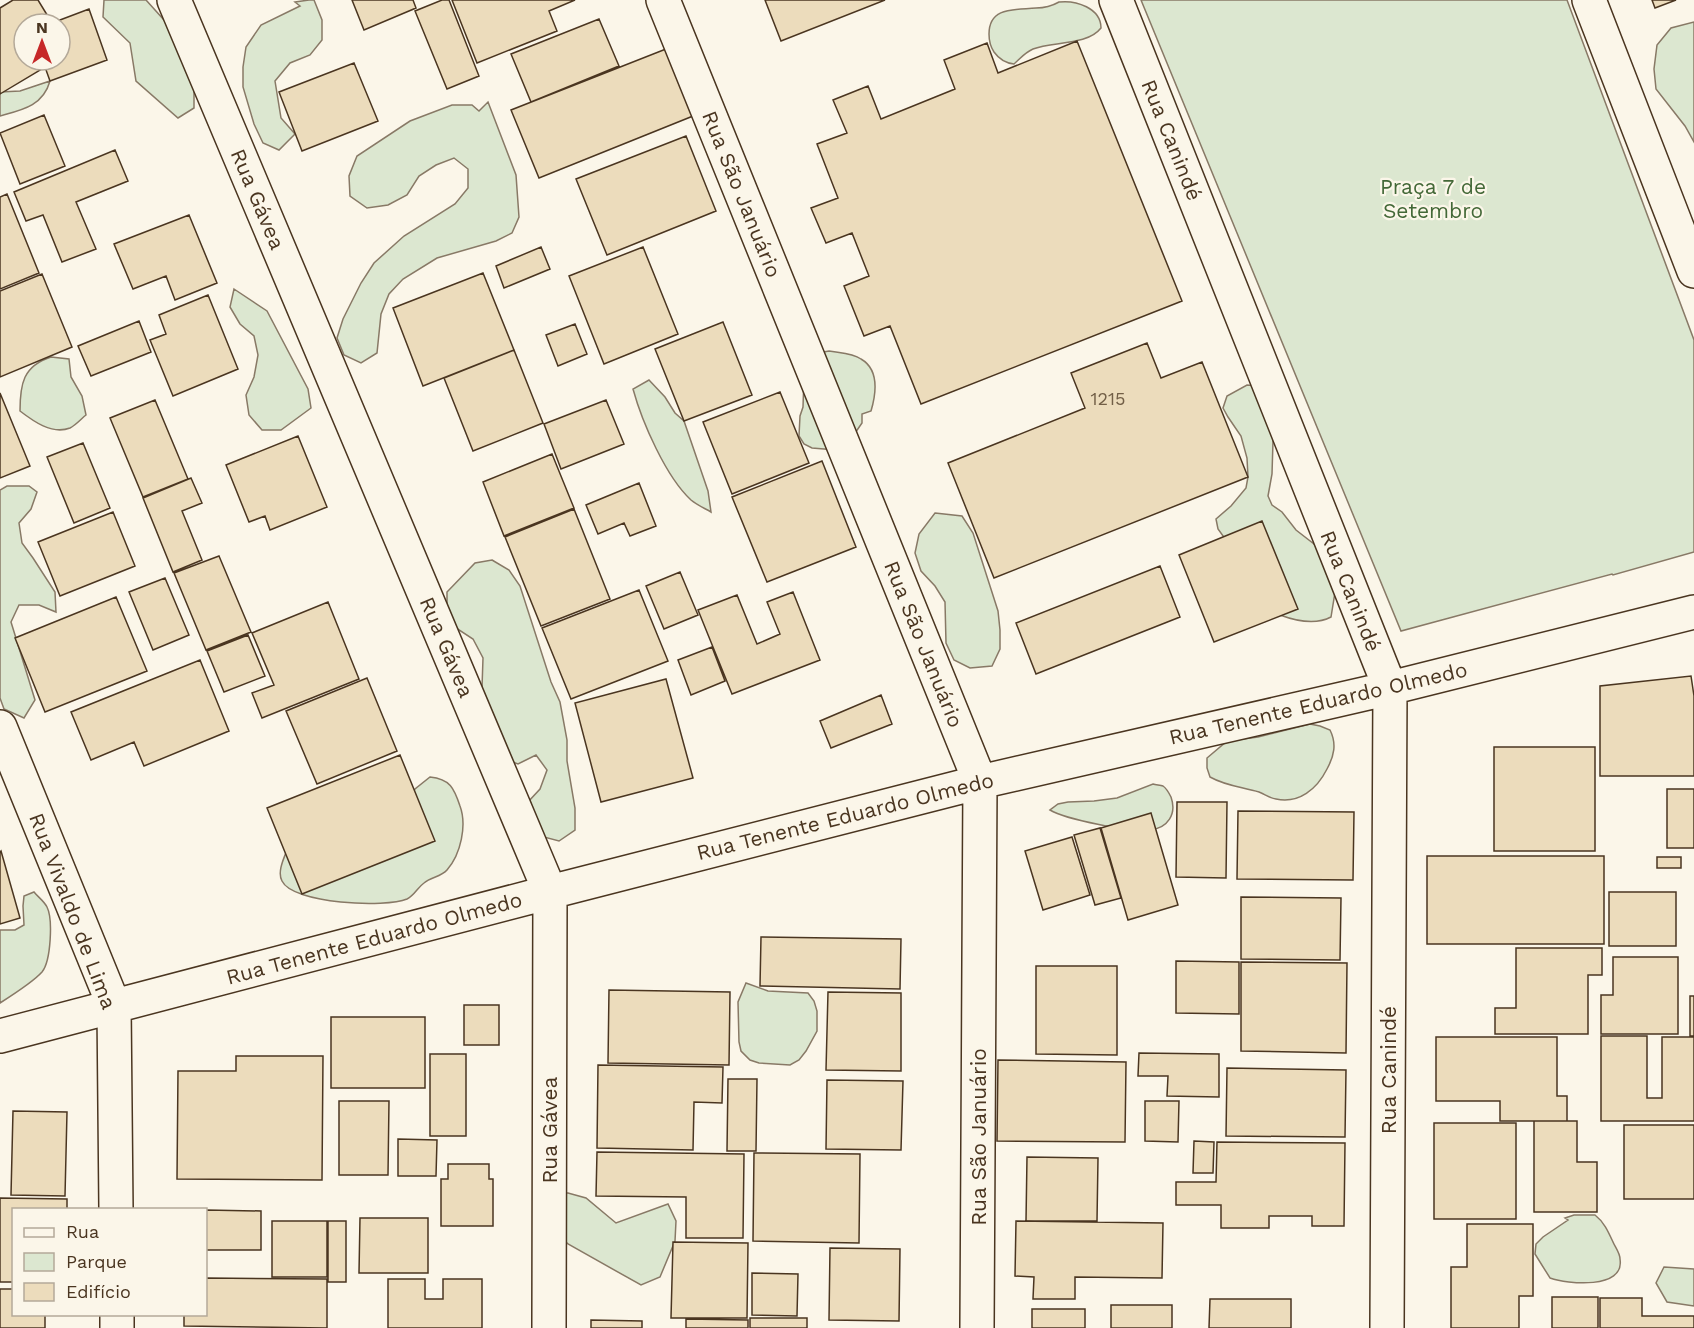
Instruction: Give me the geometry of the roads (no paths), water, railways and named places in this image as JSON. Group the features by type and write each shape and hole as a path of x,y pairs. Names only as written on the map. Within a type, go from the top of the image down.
{"street":[{"name":"Rua Gávea","path":"174,0 550,892 549,1328"},
{"name":"Rua São Januário","path":"663,0 980,782 977,1328"},
{"name":"Rua Canindé","path":"1116,0 1390,688 1387,1328"},
{"path":"1589,0 1694,271"},
{"name":"Rua Tenente Eduardo Olmedo","path":"0,1036 980,782 1390,688 1694,612"},
{"name":"Rua Vivaldo de Lima","path":"0,727 114,1006 116,1208"}],"park label":[{"name":"Praça 7 de Setembro","path":"1433,198"}]}
